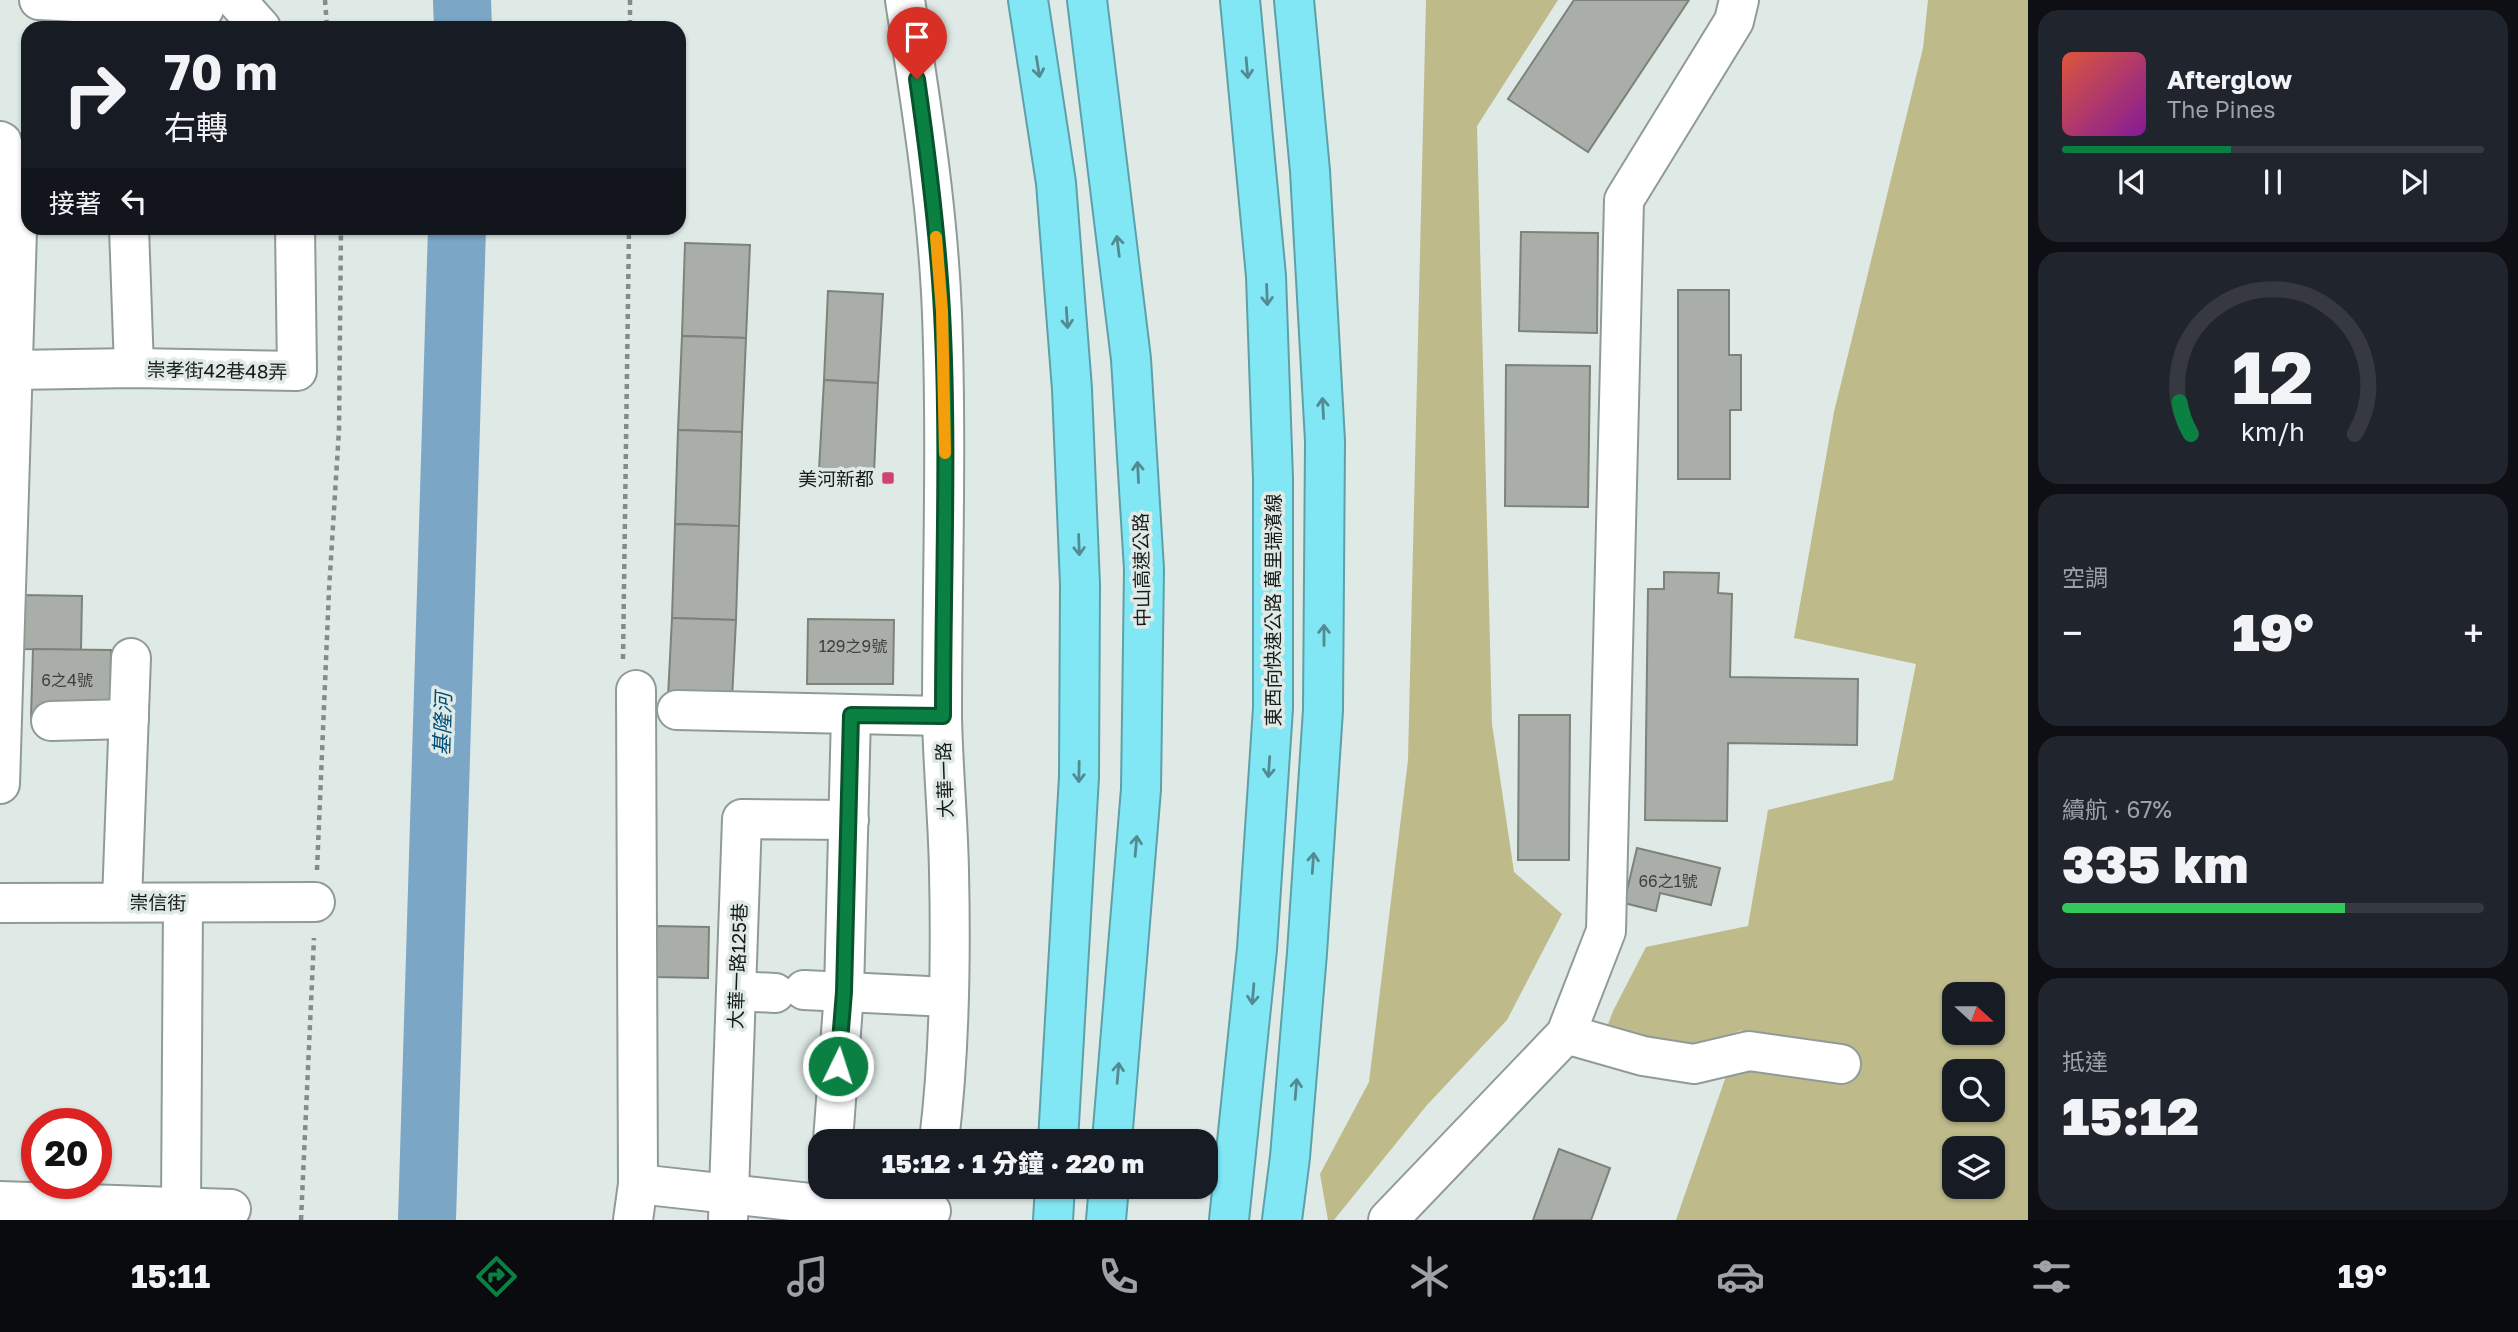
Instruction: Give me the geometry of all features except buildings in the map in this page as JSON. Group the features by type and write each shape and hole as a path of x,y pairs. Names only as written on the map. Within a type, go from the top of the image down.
{"highway":[{"path":"1028,0 1056,183 1072,389 1080,585 1079,777 1059,1129"},
{"name":"中山高速公路","path":"1087,0 1131,359 1144,569 1141,789 1113,1129"},
{"name":"東西向快速公路 萬里瑞濱線","path":"1229,1220 1257,949 1273,708 1273,479 1266,276 1240,0"},
{"path":"1282,1220 1290,1157 1324,710 1325,454 1310,171 1294,0"},
{"path":"1053,1220 1054,1199"},
{"path":"1106,1220 1108,1199"}],"street":[{"path":"38,0 204,9 207,0"},
{"path":"236,0 255,21"},
{"name":"大華一路","path":"905,0 929,159 942,311 945,478 943,787 949,869 945,1092 940,1129"},
{"path":"1388,1220 1566,1034 1606,930 1623,200 1734,21 1739,0"},
{"path":"0,141 9,230 13,370 4,527 0,784"},
{"name":"崇孝街42巷48弄","path":"129,235 134,368 297,371 295,235"},
{"path":"13,370 134,368"},
{"path":"122,901 131,658"},
{"path":"636,690 635,1202 729,1207 828,1204 931,1206"},
{"path":"677,710 943,716"},
{"path":"834,1129 844,992 851,715"},
{"path":"51,722 129,719"},
{"name":"大華一路125巷","path":"729,1207 742,819 849,820"},
{"name":"崇信街","path":"0,903 316,902"},
{"path":"181,1207 183,903"},
{"path":"736,991 948,997"},
{"path":"1566,1034 1643,1056 1694,1063 1749,1051 1841,1064"},
{"path":"0,1201 231,1209"}],"path":[{"path":"324,0 326,21"},
{"path":"630,0 630,21"},
{"path":"301,1220 329,590 339,430 341,235"}],"shaded area":[{"path":"1426,0 1558,0 1477,126 1492,724 1514,872 1562,914 1507,1020 1427,1105 1334,1220 1328,1220 1320,1174 1369,1082 1408,760"},
{"path":"1928,0 2028,0 2028,1220 1676,1220 1742,1030 1690,1049 1594,1062 1613,1011 1646,947 1748,926 1768,810 1893,780 1916,664 1794,638 1834,412 1923,48"}],"waterway":[{"name":"基隆河","path":"462,0 463,21"},
{"name":"基隆河","path":"427,1220 457,235"}],"slow traffic":[{"path":"936,237 942,311 945,453"}],"place":[{"name":"美河新都","path":"888,478"}],"route":[{"path":"838,1066 844,992 851,715 943,716 945,478 942,311 929,159 917,79"}]}
